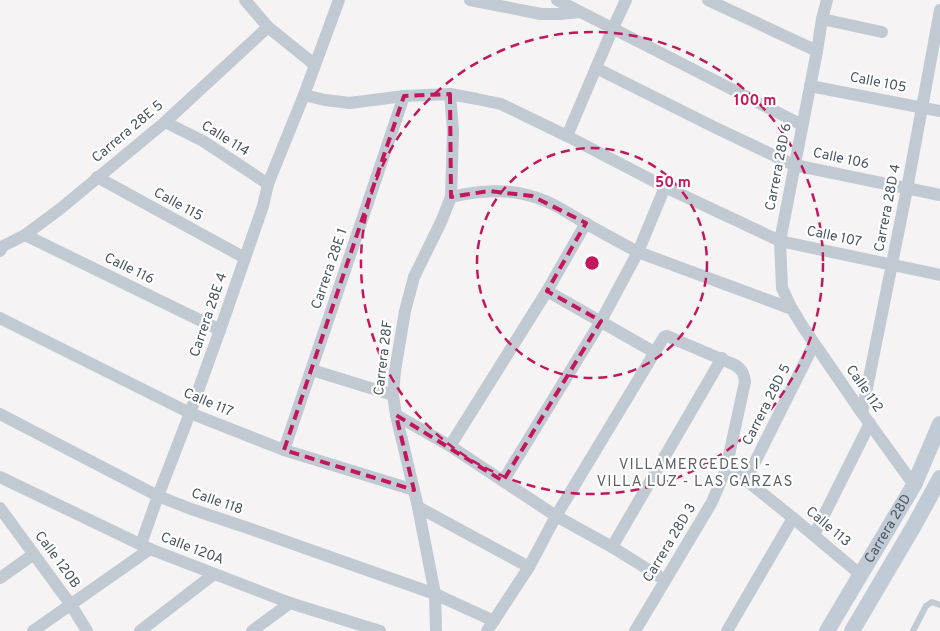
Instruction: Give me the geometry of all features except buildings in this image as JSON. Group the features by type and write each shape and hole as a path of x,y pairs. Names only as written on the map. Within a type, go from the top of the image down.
{"street":[{"path":"245,0 268,27 315,65"},
{"name":"Carrera 28E 4","path":"146,547 158,496 220,330 263,206 268,184 339,0"},
{"path":"470,0 542,14 580,12"},
{"path":"557,0 802,125"},
{"path":"567,136 626,0"},
{"path":"708,0 817,51"},
{"name":"Carrera 28D 6","path":"792,309 782,288 780,241 826,0"},
{"name":"Carrera 28D 4","path":"814,535 866,418 892,266 936,49 940,10"},
{"path":"822,19 882,32"},
{"name":"Carrera 28E 5","path":"0,251 3,246 25,235 60,209 165,122 268,27"},
{"name":"Calle 106","path":"596,68 794,165 940,196"},
{"name":"Calle 105","path":"810,86 940,110"},
{"name":"Calle 107","path":"304,94 325,100 350,103 404,96 450,94 501,104 665,187 780,241 940,275"},
{"name":"Carrera 28F","path":"436,631 435,594 393,395 405,311 414,277 451,197 452,130 450,94"},
{"name":"Carrera 28E 1","path":"284,450 404,96"},
{"name":"Calle 114","path":"165,122 203,141 268,184"},
{"name":"Calle 115","path":"97,178 245,258"},
{"path":"504,481 601,322 638,252 665,187"},
{"path":"451,197 489,191 511,192 532,196 554,205 638,252 792,309"},
{"path":"450,446 547,291 586,223"},
{"name":"Calle 116","path":"25,235 220,330"},
{"path":"547,291 654,352"},
{"name":"Calle 112","path":"792,309 814,344 914,485"},
{"name":"Calle 117","path":"0,318 190,413 284,450 414,490"},
{"path":"490,626 528,567 556,516 664,337 667,336 722,358 741,369 744,373 745,382 726,469"},
{"name":"Carrera 28D 5","path":"746,480 814,344"},
{"path":"612,547 722,358"},
{"path":"312,370 393,395"},
{"name":"Calle 118","path":"0,414 158,496 435,594 490,626"},
{"path":"396,415 450,446 556,516 612,547 665,580"},
{"name":"Carrera 28D","path":"827,631 914,485 940,424"},
{"name":"Calle 113","path":"726,469 746,480 861,575"},
{"name":"Carrera 28D 3","path":"635,631 712,502 726,469"},
{"name":"Calle 120A","path":"0,477 146,547 357,628 380,631"},
{"name":"Carrera 28D","path":"852,631 911,532 940,478"},
{"path":"418,507 528,567"},
{"name":"Calle 120B","path":"0,508 71,605 87,631"},
{"path":"727,631 793,518"},
{"path":"33,631 71,605 146,547"},
{"path":"0,578 34,554"},
{"path":"140,631 153,627 214,574"},
{"path":"252,631 290,603"}],"lane":[{"path":"913,631 926,606 932,602 940,605"}],"highlighted area":[{"path":"450,94 451,197 489,191 532,196 586,223 547,291 601,321 503,481 396,415 414,490 284,450 404,96"}],"district":[{"name":"VILLAMERCEDES I - VILLA LUZ - LAS GARZAS","path":"695,474"}]}
